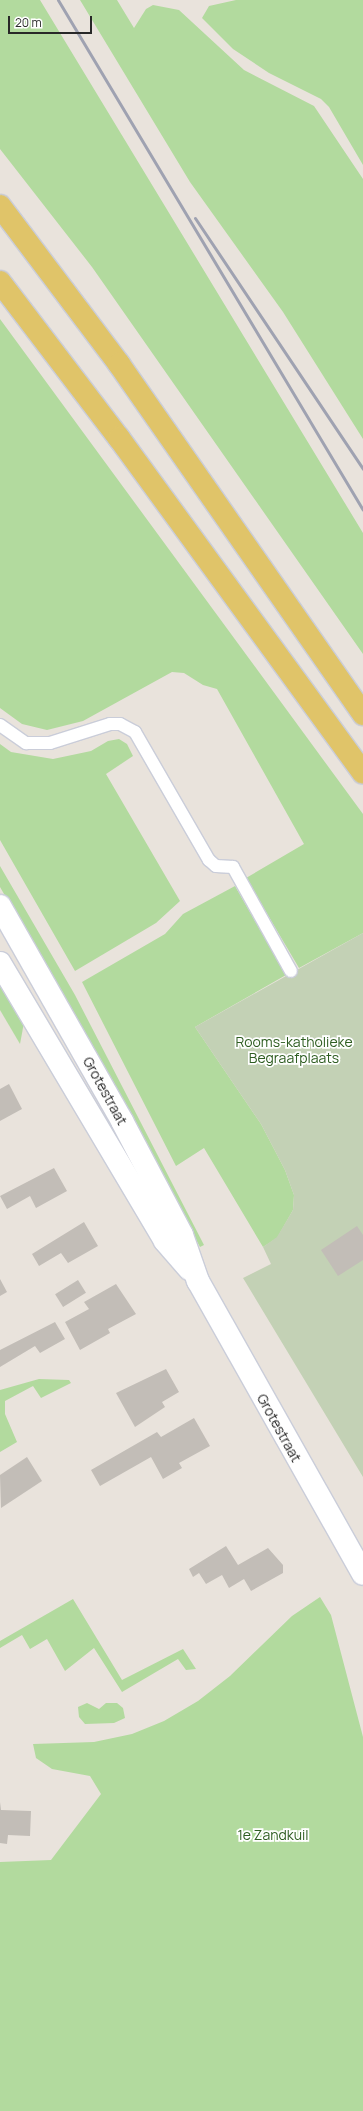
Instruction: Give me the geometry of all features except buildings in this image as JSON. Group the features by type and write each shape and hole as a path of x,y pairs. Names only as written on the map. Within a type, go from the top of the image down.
{"main road":[{"path":"0,206 119,364 363,714"},
{"path":"0,282 123,444 363,773"}],"street":[{"name":"Grotestraat","path":"0,906 182,1235 198,1281"},
{"name":"Grotestraat","path":"0,963 165,1240 198,1281 363,1574"}],"lane":[{"path":"0,725 26,742 50,743 110,724 120,724 135,732 209,860 220,868 233,867 291,971"}],"green space":[{"path":"0,0 40,0 363,533 363,654 92,267 0,149"},
{"path":"80,0 117,0 134,28 146,9 153,5 179,10 244,70 314,106 363,179 363,439 283,312 190,182"},
{"path":"236,0 363,0 363,165 329,107 321,99 269,73 233,49 202,18 209,6"},
{"path":"0,319 363,814 363,933 299,968 246,878 304,844 217,689 203,685 184,673 172,672 83,721 47,730 22,724 0,708"},
{"path":"119,739 127,744 133,756 106,774 180,901 156,923 75,971 0,840 0,744 11,752 53,759 91,751 108,741"},
{"path":"0,866 75,995 204,1245 200,1247 105,1070 0,887"},
{"path":"235,886 286,975 195,1027 261,1124 285,1170 294,1195 293,1210 277,1238 263,1247 204,1148 176,1166 82,982 165,934 183,914"},
{"name":"Rooms-katholieke Begraafplaats","path":"363,933 363,1477 243,1278 271,1264 263,1247 277,1237 293,1210 294,1195 285,1170 261,1124 195,1027"},
{"path":"0,976 25,1017 20,1044 0,1010"},
{"path":"39,1379 69,1380 71,1383 41,1398 33,1386 5,1401 5,1414 17,1442 0,1452 0,1390"},
{"name":"1e Zandkuil","path":"320,1597 331,1615 363,1737 363,2111 0,2111 0,1862 51,1860 101,1794 90,1776 52,1769 36,1758 33,1744 94,1742 132,1734 164,1721 198,1701 230,1676 292,1616"},
{"path":"73,1599 122,1680 183,1649 196,1669 186,1670 178,1659 122,1692 94,1648 65,1671 47,1639 30,1649 22,1635 0,1648 0,1641"},
{"path":"87,1703 99,1709 106,1703 117,1703 123,1708 125,1718 114,1723 85,1724 79,1717 78,1707"}],"railway":[{"path":"58,0 363,510"},
{"path":"195,218 363,469"}]}
